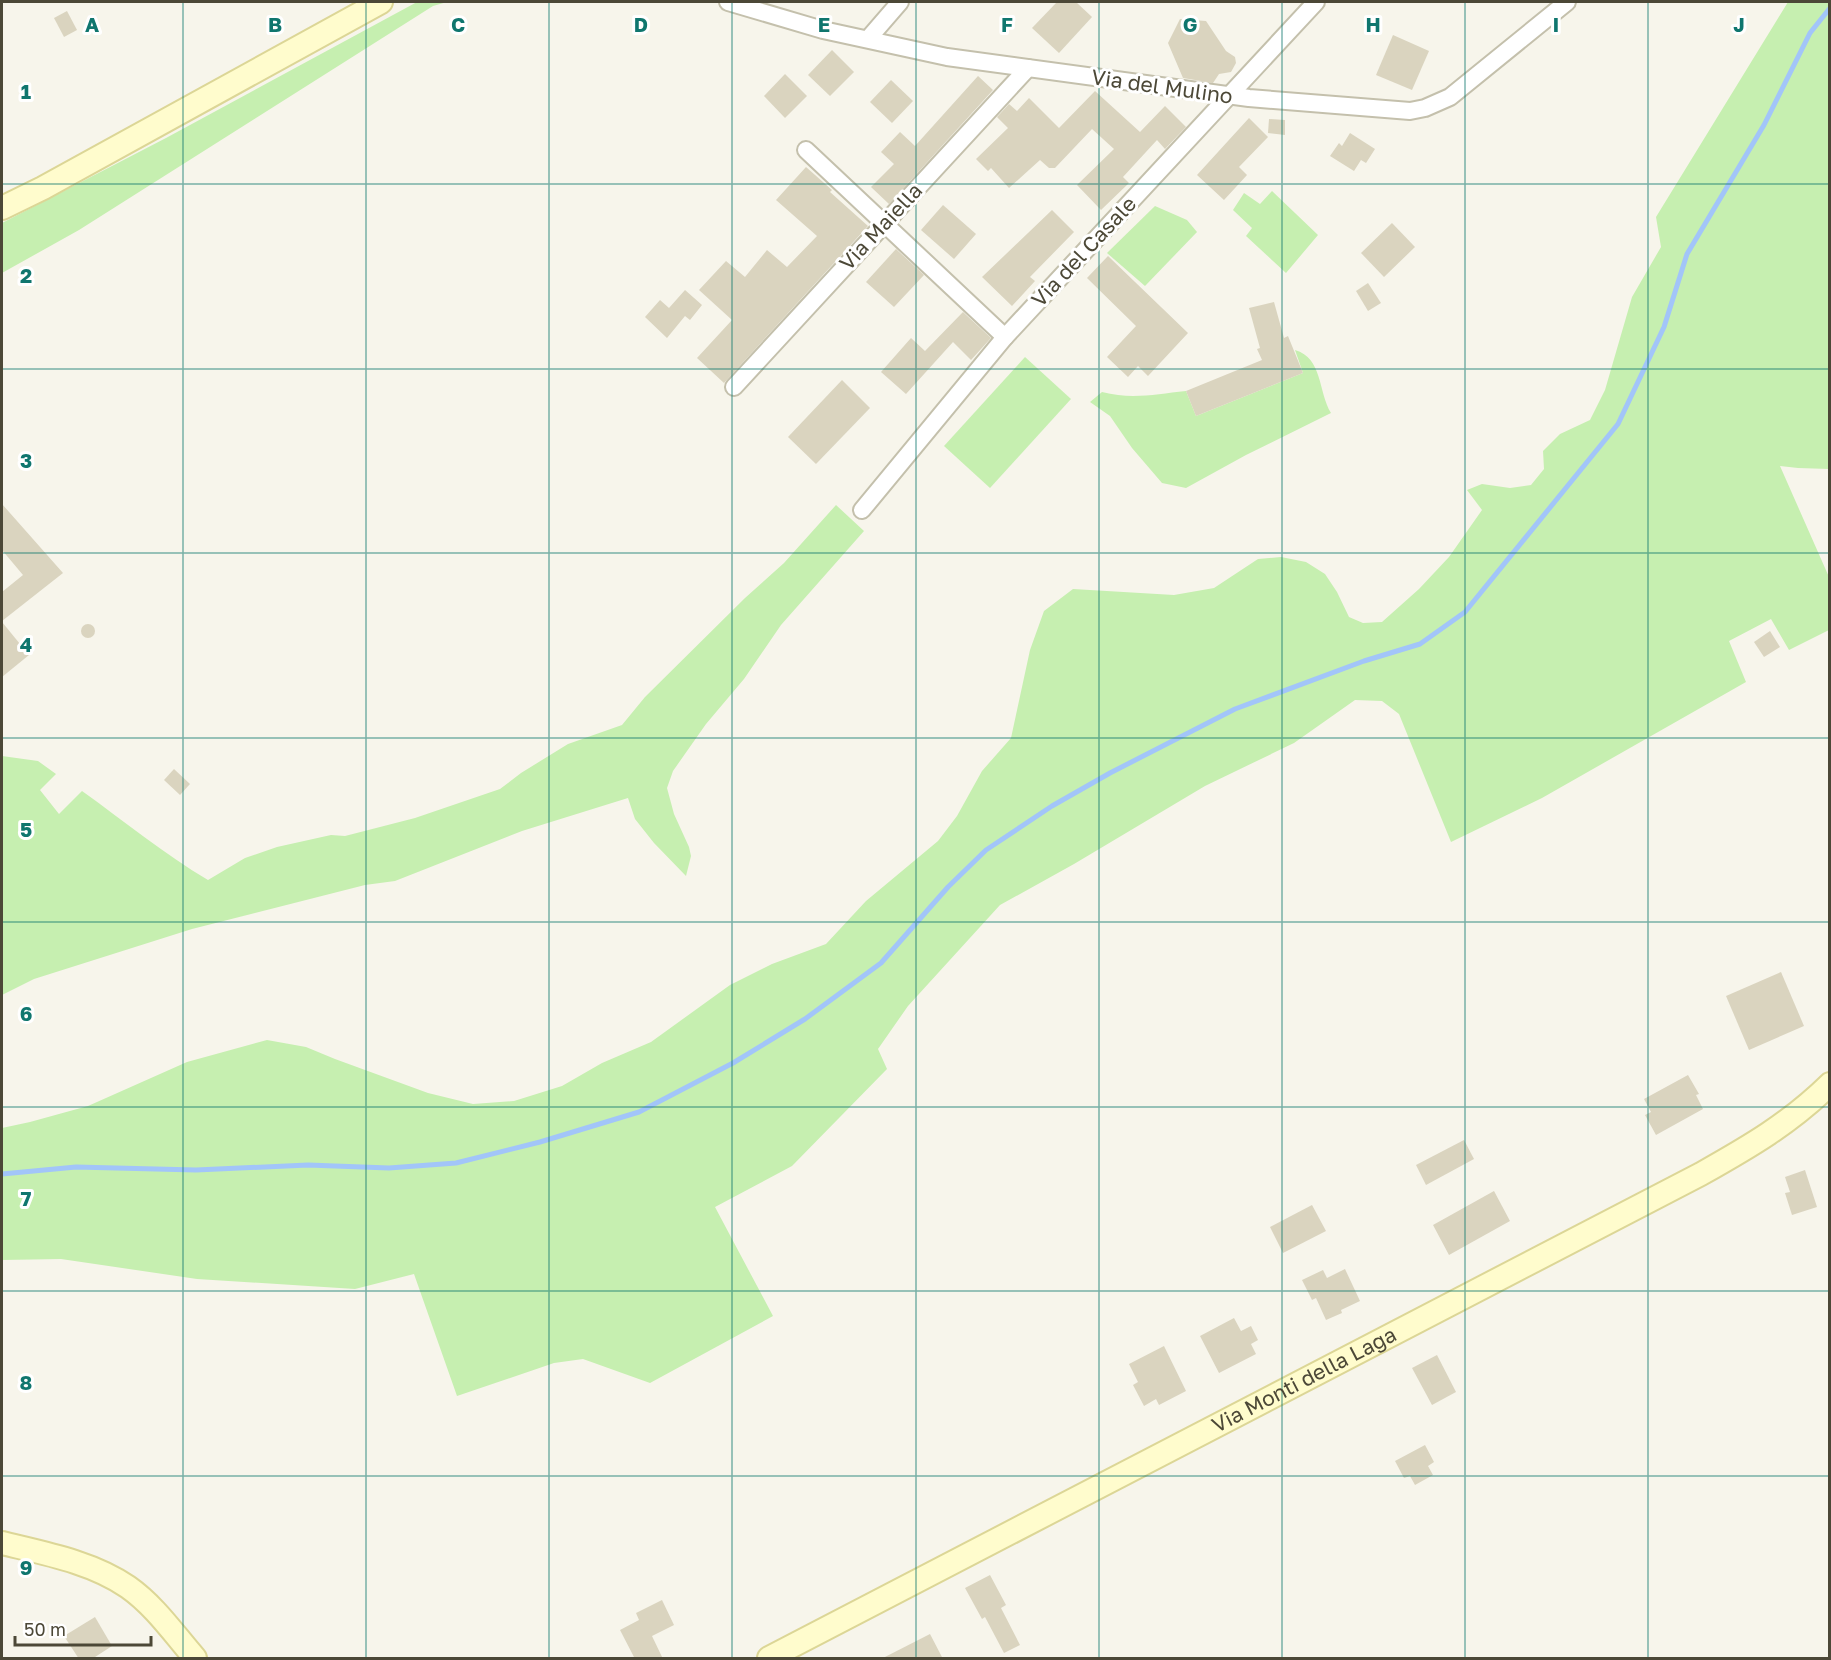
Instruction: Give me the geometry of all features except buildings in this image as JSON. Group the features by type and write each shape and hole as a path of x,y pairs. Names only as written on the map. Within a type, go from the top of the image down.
{"street":[{"path":"2,208 381,2"},
{"name":"Via del Mulino","path":"728,2 823,30 947,57 1228,96 1410,111 1443,101 1458,92 1567,2"},
{"path":"867,39 900,2"},
{"name":"Via del Casale","path":"862,510 1005,337 1316,2"},
{"name":"Via Maiella","path":"734,387 1028,68"},
{"path":"806,150 1005,337"},
{"name":"Via Monti della Laga","path":"769,1659 1701,1174 1778,1129 1830,1084"},
{"path":"2,1543 80,1564 118,1581 146,1602 195,1659"}],"green space":[{"path":"417,2 447,2 433,6 79,230 2,273 2,223 166,138"},
{"path":"1788,2 1829,2 1829,469 1780,466 1829,577 1829,630 1789,650 1771,619 1729,641 1746,682 1542,798 1451,842 1399,714 1382,701 1355,700 1294,743 1205,786 1000,905 908,1006 878,1049 887,1069 792,1166 715,1207 773,1316 650,1383 583,1359 554,1363 457,1396 414,1274 355,1289 197,1279 61,1259 2,1260 2,1128 88,1106 187,1062 267,1040 306,1047 428,1093 473,1104 514,1101 562,1086 602,1063 651,1042 730,985 772,964 826,944 866,901 938,841 957,816 982,771 1011,738 1030,650 1044,611 1073,589 1174,595 1214,588 1258,559 1281,557 1306,562 1325,574 1349,617 1363,623 1382,622 1419,589 1449,557 1482,510 1467,490 1482,484 1510,488 1531,485 1544,469 1543,451 1560,434 1590,420 1605,390 1632,297 1661,247 1656,217"},
{"path":"1272,191 1318,235 1286,273 1246,236 1252,228 1233,210 1244,193 1260,204"},
{"path":"1155,206 1187,220 1197,232 1145,286 1107,253"},
{"path":"1295,350 1311,360 1331,413 1186,488 1162,483 1132,448 1110,416 1090,402 1102,392 1134,396 1186,391 1196,416 1303,373"},
{"path":"1025,357 1071,399 990,488 944,446"},
{"path":"836,505 864,531 781,625 744,679 706,724 673,771 667,788 674,814 691,856 686,876 654,843 635,819 628,798 522,831 395,881 365,885 192,929 34,979 2,995 2,756 38,761 56,774 40,790 59,814 82,791 208,880 245,858 277,847 331,835 345,836 415,818 500,789 568,744 622,725 645,697 745,598 784,563"}],"waterway":[{"path":"2,1174 76,1167 196,1170 308,1165 389,1168 456,1163 540,1142 639,1112 733,1063 805,1019 881,963 948,887 986,850 1052,806 1110,773 1235,709 1364,661 1420,644 1465,612 1618,424 1664,327 1687,254 1764,125 1810,33 1830,8"}]}
